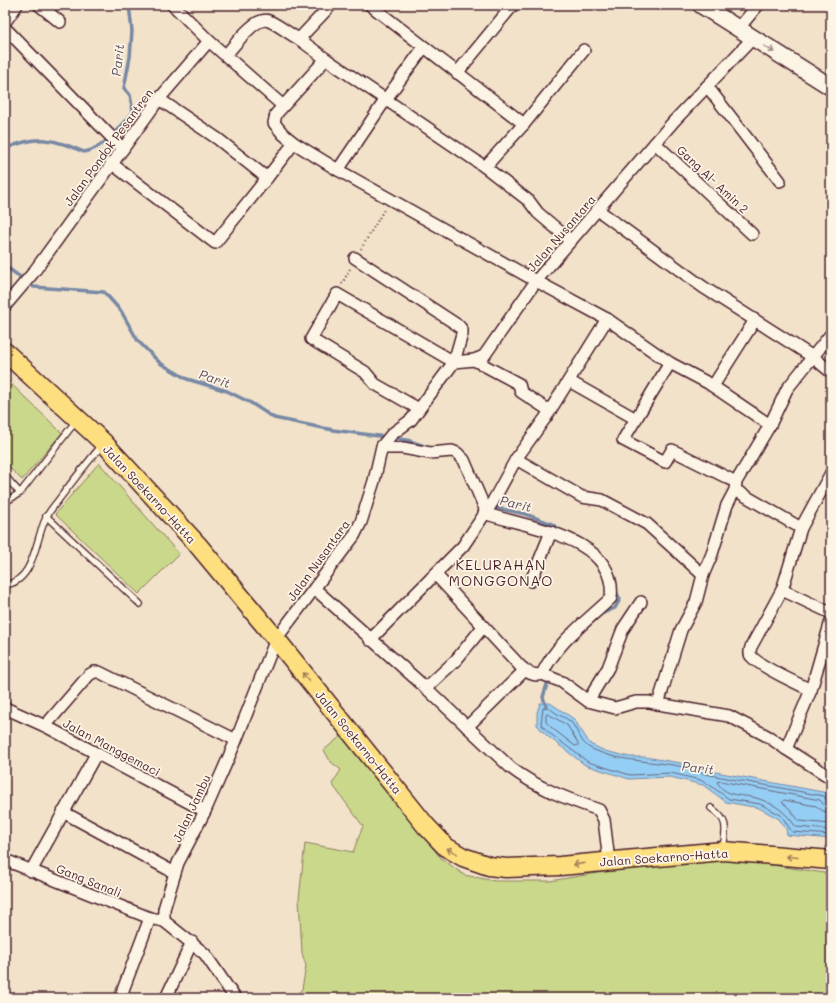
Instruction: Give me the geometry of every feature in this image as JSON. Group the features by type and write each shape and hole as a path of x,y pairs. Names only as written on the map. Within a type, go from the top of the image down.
{"highway":[{"name":"Jalan Soekarno-Hatta","path":"5,352 104,443 197,544 276,639 426,826 446,847 473,861 489,866 506,868 560,866 723,851 831,860"}],"main road":[{"path":"701,5 831,87"}],"street":[{"path":"5,22 17,5"},
{"path":"39,5 60,22"},
{"path":"173,5 186,9 209,41 282,105"},
{"path":"299,40 331,5"},
{"path":"370,5 524,124"},
{"path":"457,73 512,5"},
{"path":"738,29 758,5"},
{"path":"226,55 251,27 262,20 270,21 485,167 528,201 538,213 571,241"},
{"path":"5,28 123,149"},
{"name":"Jalan Nusantara","path":"474,360 484,356 536,281 655,143 753,38"},
{"name":"Jalan Pondok Pesantren","path":"5,306 33,273 159,99 209,41"},
{"path":"338,170 386,99 424,47"},
{"path":"485,167 524,124 584,50"},
{"path":"326,59 282,105 274,117 274,123 283,134 294,143 338,170 536,281 607,318 670,363 714,386 770,425"},
{"path":"707,86 780,181"},
{"path":"159,99 218,139 267,178"},
{"path":"111,164 215,243 294,143"},
{"name":"Gang Al- Amin 2","path":"655,143 752,234"},
{"path":"598,210 703,287 813,357 831,372"},
{"path":"355,258 459,326 462,330 454,362 412,420 392,434 382,447"},
{"path":"419,409 375,384 365,372 311,339 337,294 454,362 474,360 519,384 521,392 550,411"},
{"path":"370,640 436,575 463,546 488,509 516,459 550,411 607,318"},
{"path":"714,386 755,320"},
{"path":"658,704 681,630 696,602 703,575 712,554 727,505 770,425 787,389 831,334"},
{"path":"670,363 623,440 665,462 672,450 736,486 801,528"},
{"path":"569,381 636,419"},
{"path":"382,447 403,448 430,454 452,451 457,452 464,460 488,509 510,522 551,532 568,538 600,559 608,571 612,585 611,598 568,636 548,662 542,674"},
{"name":"Jalan Nusantara","path":"276,639 354,536 361,522 374,482 382,447"},
{"path":"516,459 582,497 602,500 647,524 703,575"},
{"path":"810,690 776,672 750,655 751,647 782,590 801,528 831,473"},
{"path":"531,581 551,532"},
{"path":"436,575 483,627 525,670 536,675 542,674 552,676 588,701 615,708 636,702 658,704 729,716 769,737 831,778"},
{"path":"314,589 426,688 500,759 526,779 556,794 599,810 604,820 609,861"},
{"path":"782,590 831,614"},
{"path":"588,701 608,668 623,629 641,602"},
{"path":"786,749 810,690 831,621"},
{"path":"426,688 456,660 483,627"},
{"name":"Jalan Jambu","path":"164,921 164,909 175,873 205,811 236,740 276,639"},
{"path":"467,727 525,670"},
{"path":"45,726 89,675 94,672 99,672 236,740"},
{"name":"Jalan Manggemaci","path":"5,708 45,726 205,811"},
{"path":"30,871 96,754"},
{"path":"63,812 175,873"},
{"name":"Gang Sanali","path":"5,860 150,918 164,921"},
{"path":"120,998 150,918"},
{"path":"164,921 206,954 236,998"},
{"path":"166,998 192,942"}],"lane":[{"path":"5,502 20,493 78,419"},
{"path":"5,585 10,585 22,576 32,562 38,535 46,516 104,443"},
{"path":"5,476 20,493"},
{"path":"46,516 140,604"},
{"path":"711,808 720,814 726,825 723,851"}],"path":[{"path":"337,294 355,258 391,199"}],"green space":[{"path":"5,378 62,433 22,480 5,463"},
{"path":"99,463 179,554 139,594 55,514"},
{"path":"341,736 441,858 464,875 495,881 550,881 680,859 739,860 831,874 831,998 294,998 302,989 306,966 302,953 299,899 305,843 353,852 363,826 332,784 341,770 330,761 324,750"}],"water":[{"path":"540,703 550,703 574,719 590,744 605,751 630,757 645,757 698,766 705,770 828,793 831,805 831,839 787,835 786,829 779,819 759,808 726,802 703,785 670,777 629,779 585,765 546,735 537,725 537,713"}],"waterway":[{"name":"Parit","path":"5,149 27,141 45,140 54,141 84,152 91,150 105,142 123,124 133,112 130,95 124,88 130,57 132,31 129,5"},
{"name":"Parit","path":"5,266 34,287 104,292 121,311 138,341 160,363 187,379 227,391 251,403 274,418 333,430 386,437"},
{"name":"Parit","path":"392,438 407,440 427,447"},
{"name":"Parit","path":"492,507 525,514 552,524 562,532"},
{"name":"Parit","path":"599,615 615,608 620,599 615,590"},
{"name":"Parit","path":"546,706 543,697 549,678"}],"district":[{"name":"KELURAHAN MONGGONAO","path":"501,572"}]}
